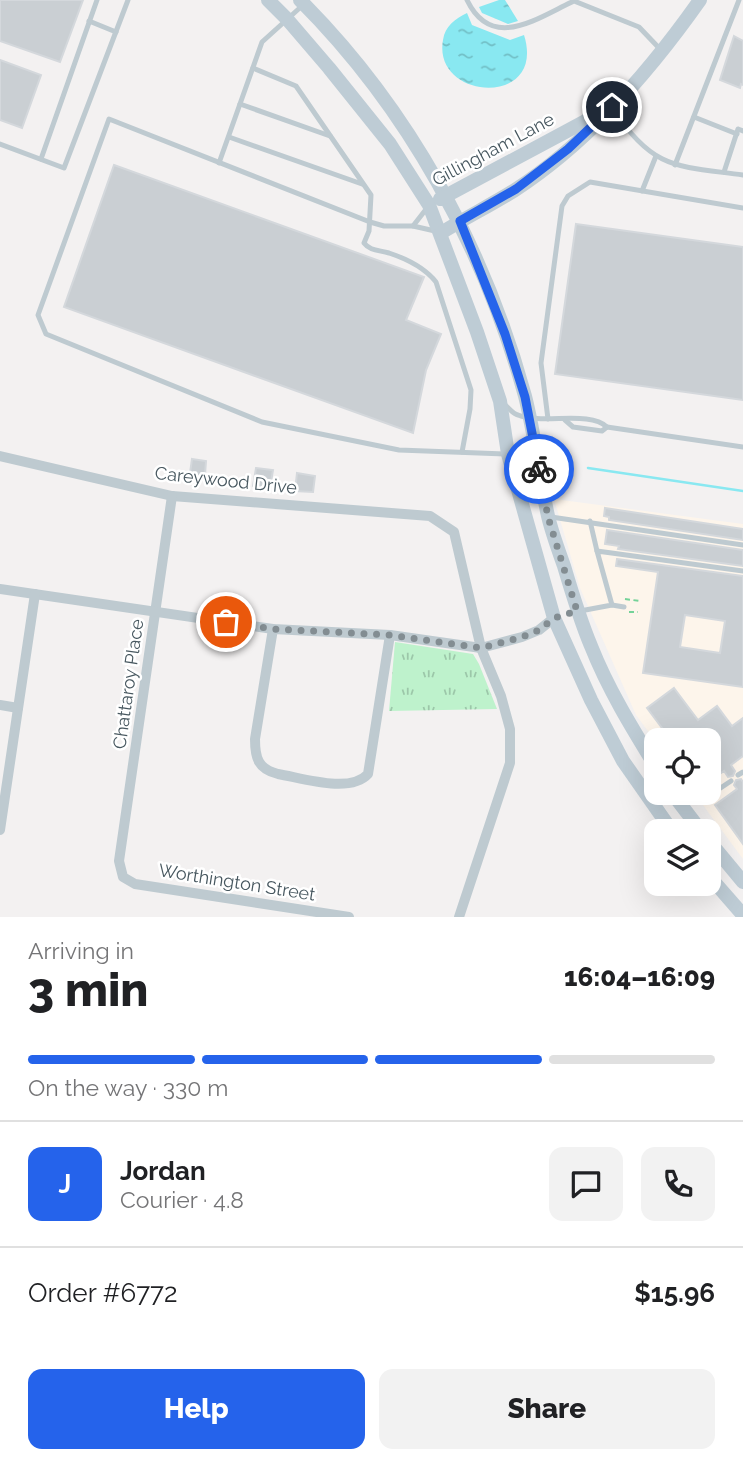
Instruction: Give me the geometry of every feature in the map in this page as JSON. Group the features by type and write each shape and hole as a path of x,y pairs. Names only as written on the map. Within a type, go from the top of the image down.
{"main road":[{"path":"268,0 288,19 390,144 429,205 499,401 508,454 554,618 591,700 623,761 664,819"},
{"name":"Gillingham Lane","path":"441,233 526,181 568,149 649,69 700,0"},
{"path":"304,1 368,77 411,137 460,221 505,334 525,397 548,517 577,611 605,678 644,746"},
{"name":"Gillingham Lane","path":"429,205 612,107"},
{"path":"527,522 548,517"},
{"path":"554,618 577,611"},
{"path":"658,811 666,805"},
{"path":"721,855 743,882"},
{"path":"721,890 743,915"}],"street":[{"name":"Careywood Drive","path":"0,456 172,496 430,516 454,532 481,648"},
{"name":"Chattaroy Place","path":"123,877 119,861 172,496"},
{"path":"0,589 273,629 390,635 481,648 522,637 539,630 554,618"},
{"path":"0,830 35,594"},
{"path":"273,629 255,739 258,763 267,771 278,774 346,785 363,780 368,774 390,635"},
{"path":"459,917 510,763 510,729 501,696 481,648"},
{"path":"0,705 18,708"},
{"name":"Worthington Street","path":"123,877 135,884 349,917"}],"lane":[{"path":"41,159 96,0"},
{"path":"0,144 64,168 128,0"},
{"path":"467,0 473,13 482,20 508,30 574,1 639,27 662,51"},
{"path":"675,165 739,0"},
{"path":"219,163 262,42 304,1"},
{"path":"89,21 116,32"},
{"path":"253,68 296,86 371,195 370,222 364,243 368,248 427,270 436,282 471,390 462,452"},
{"path":"240,104 331,136"},
{"path":"612,107 626,129 656,156 675,165 743,175"},
{"path":"694,117 740,132 724,172"},
{"path":"441,233 413,226 384,226 370,222 109,118 38,315 46,334 262,422 399,450 508,454"},
{"path":"229,138 362,184"},
{"path":"642,191 656,156"},
{"path":"548,419 541,363 562,206 568,196 590,182 743,208"},
{"path":"413,226 429,205"},
{"path":"499,401 517,415 565,420 573,427 601,431 607,427 743,447"},
{"path":"548,517 743,545"},
{"path":"590,521 612,605"},
{"path":"597,551 743,570"},
{"path":"577,611 612,605 624,609"},
{"path":"721,788 731,781"}],"path":[{"path":"625,599 640,601"},
{"path":"624,609 638,612"}],"shaded area":[{"path":"554,499 743,524 743,859 721,829 721,819 713,819 703,805 721,805 721,728 646,728 636,715 580,588"}],"green space":[{"path":"395,642 473,654 497,709 389,711"}],"water":[{"path":"505,0 518,21 508,24 482,13 479,7"},
{"path":"467,13 472,25 510,40 524,35 527,59 520,75 506,85 488,88 470,84 454,75 444,60 443,40 446,31 455,20"}],"building":[{"path":"0,0 83,0 60,62 0,41"},
{"path":"734,36 743,41 743,85 741,84 740,88 720,80"},
{"path":"0,60 41,75 22,128 0,120"},
{"path":"114,165 424,277 406,320 441,334 426,370 413,433 64,307"},
{"path":"576,224 743,247 743,400 555,374"},
{"path":"192,459 206,461 205,475 201,474 200,477 190,473"},
{"path":"256,468 273,470 270,488 253,486"},
{"path":"297,473 315,476 313,492 295,491"},
{"path":"605,508 743,529 743,540 609,520 609,517 604,516"},
{"path":"607,530 743,550 743,566 618,549 619,546 605,544"},
{"path":"617,559 743,576 743,687 643,673 658,572 616,566","holes":["685,615 725,621 720,653 680,647"]},
{"path":"674,688 698,720 717,706 732,726 743,718 743,756 731,765 735,771 733,776 728,777 724,771 721,773 721,728 662,728 647,708"},
{"path":"741,779 743,782 743,844 715,805 721,805 721,801 737,789 734,785 736,780"}],"waterway":[{"path":"588,468 743,491"}],"way so far":[{"path":"226,622 273,629 390,635 481,648 539,630 554,618 577,611 548,517 539,469"}],"route":[{"path":"539,469 525,397 505,334 460,221 516,189 568,149 612,107"}]}
